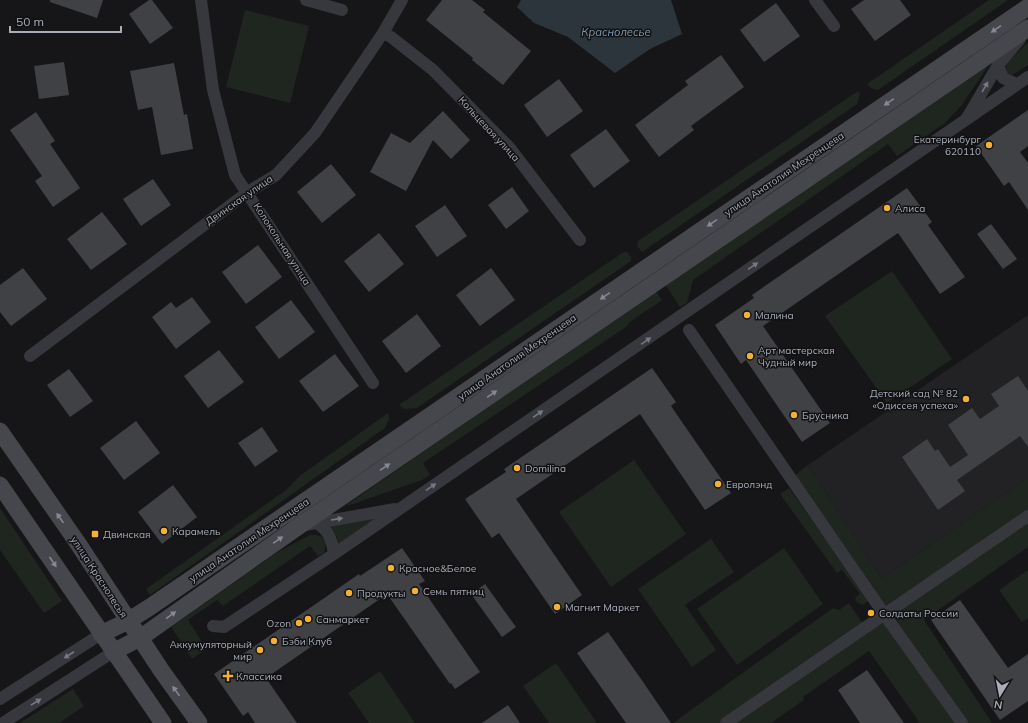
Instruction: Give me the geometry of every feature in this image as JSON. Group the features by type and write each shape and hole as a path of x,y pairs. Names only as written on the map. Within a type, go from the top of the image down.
{"street":[{"name":"Колокольная улица","path":"201,0 213,90 235,175 248,192 373,383"},
{"path":"306,0 342,10"},
{"name":"Двинская улица","path":"30,356 248,192 276,175 315,133 383,33 402,0"},
{"path":"815,0 834,26"},
{"name":"улица Анатолия Мехренцева","path":"0,698 101,634 128,621 1028,7"},
{"name":"улица Анатолия Мехренцева","path":"966,121 998,65 1028,29"},
{"name":"улица Анатолия Мехренцева","path":"3,723 113,652 140,638 299,526 1028,29"},
{"name":"Кольцевая улица","path":"383,33 391,37 433,70 509,147 580,240"},
{"path":"998,65 1004,78 1017,84"},
{"name":"улица Анатолия Мехренцева","path":"213,626 224,627 334,554 1028,77"},
{"path":"688,330 884,614 962,723"},
{"name":"улица Краснолесья","path":"0,431 77,542 128,621 198,723"},
{"path":"2,492 164,723"},
{"name":"улица Анатолия Мехренцева","path":"299,526 399,509"},
{"path":"726,723 1028,516"},
{"path":"317,522 325,528 332,540 334,554"}],"shaded area":[{"path":"989,0 1008,0 878,90 871,88 867,84"},
{"path":"245,10 309,26 290,103 226,87"},
{"path":"1028,42 1028,65 1012,75 1007,73 1006,64"},
{"path":"995,56 961,106 945,123 897,156 888,144 693,280 687,303 680,307 665,284"},
{"path":"858,91 860,95 857,104 642,252 637,246 638,241"},
{"path":"627,252 631,257 631,261 417,408 404,409 399,405 622,253"},
{"path":"892,271 952,359 887,403 825,316"},
{"path":"656,291 662,300 631,321 626,327 423,463 430,475 422,480 345,506"},
{"name":"Детский сад № 82 «Одиссея успеха»","path":"1028,315 1028,478 882,578 808,465"},
{"path":"388,413 389,419 385,428 150,595 146,589 286,490 301,475"},
{"path":"634,460 686,534 611,587 559,512"},
{"path":"808,465 882,578 1028,478 1028,547 924,620 992,723 920,723 869,651 803,697 804,700 771,723 673,723 833,608 839,610 849,603 863,624 882,620 794,476"},
{"path":"789,488 869,600 863,605 857,602 855,598 860,594 842,570 837,573 780,494"},
{"path":"0,508 62,601 44,613 0,550"},
{"path":"382,515 338,547 337,537 329,526"},
{"path":"310,535 320,536 323,538 326,542 324,553 318,556 310,546 223,606 217,600 188,620 204,645 210,641 213,644 192,659 171,627 278,552"},
{"path":"711,539 734,572 685,605 716,650 692,667 638,589"},
{"path":"784,548 823,604 737,665 697,609"},
{"path":"1028,570 1028,618 1022,622 999,590"},
{"path":"556,663 597,723 549,723 523,686"},
{"path":"380,671 415,723 369,723 348,693"},
{"path":"73,689 84,706 59,723 20,723"}],"water":[{"name":"Краснолесье","path":"521,0 671,0 682,34 650,49 615,73 568,37 534,23 517,7"}],"building":[{"path":"50,0 103,0 97,18 50,2"},
{"path":"149,0 152,0 173,28 150,44 129,14"},
{"path":"442,0 472,0 485,10 483,12 531,51 503,85 472,60 473,58 426,20"},
{"path":"864,0 900,0 911,15 875,41 851,9"},
{"path":"776,3 800,36 764,62 740,30"},
{"path":"721,55 744,87 691,126 694,130 659,157 635,125 688,85 685,81"},
{"path":"64,62 69,95 39,99 34,66"},
{"path":"174,63 184,115 187,114 193,149 161,155 152,107 138,110 130,71"},
{"path":"559,79 583,111 547,137 524,105"},
{"path":"1028,110 1028,146 1020,152 1028,163 1028,210 1009,182 1004,186 976,146"},
{"path":"443,111 470,140 451,159 433,140 406,191 370,172 391,133 410,143"},
{"path":"36,112 55,141 50,144 80,188 53,207 35,181 42,176 10,130"},
{"path":"606,129 630,161 594,188 570,155"},
{"path":"331,164 356,195 322,223 297,192"},
{"path":"153,179 171,205 141,226 123,199"},
{"path":"512,187 529,211 506,229 488,205"},
{"path":"907,188 932,222 928,225 965,277 940,294 898,233 763,326 830,423 802,442 746,360 741,364 715,325 754,298 752,295"},
{"path":"445,205 467,236 437,257 415,226"},
{"path":"102,212 127,244 91,270 67,239"},
{"path":"991,224 1017,259 1003,269 977,234"},
{"path":"379,233 404,264 369,292 344,261"},
{"path":"258,245 282,277 246,304 222,272"},
{"path":"23,268 47,299 11,326 0,312 0,285"},
{"path":"491,268 515,300 480,326 456,295"},
{"path":"192,297 211,322 176,349 152,317 171,302 176,308"},
{"path":"291,300 315,332 279,359 255,327"},
{"path":"417,314 441,346 406,373 382,341"},
{"path":"219,350 244,382 208,408 184,376"},
{"path":"335,354 359,386 323,412 299,381"},
{"path":"652,368 676,402 671,406 731,493 705,510 640,414 516,499 582,595 555,614 499,533 492,538 465,499 506,472 504,469"},
{"path":"69,369 93,401 70,417 47,385"},
{"path":"1018,376 1028,391 1028,447 1020,436 957,480 965,491 938,510 902,457 927,439 935,451 938,449 950,467 968,455 948,425 972,408 980,419 999,406 991,394"},
{"path":"136,421 160,453 124,480 100,448"},
{"path":"262,427 278,451 255,467 238,443"},
{"path":"173,485 197,517 162,544 138,512"},
{"path":"402,548 425,581 419,584 480,672 455,689 387,594 266,678 297,723 255,723 248,712 243,716 214,674 359,574 360,576"},
{"path":"485,584 516,627 502,637 471,594"},
{"path":"960,600 1008,668 1028,654 1028,701 1000,720 931,620"},
{"path":"608,632 671,723 626,723 577,653"},
{"path":"867,670 904,723 860,723 838,690"},
{"path":"508,705 520,723 482,723"}],"place":[{"name":"Екатеринбург 620110","path":"989,145"},
{"name":"Алиса","path":"887,208"},
{"name":"Малина","path":"747,315"},
{"name":"Арт мастерская Чудный мир","path":"750,356"},
{"name":"Детский сад № 82 «Одиссея успеха»","path":"966,399"},
{"name":"Брусника","path":"794,415"},
{"name":"Domilina","path":"517,468"},
{"name":"Евролэнд","path":"718,484"},
{"name":"Карамель","path":"164,531"},
{"name":"Двинская","path":"95,534"},
{"name":"Красное&Белое","path":"391,568"},
{"name":"Семь пятниц","path":"415,591"},
{"name":"Продукты","path":"349,593"},
{"name":"Магнит Маркет","path":"557,607"},
{"name":"Солдаты России","path":"871,613"},
{"name":"Санмаркет","path":"308,619"},
{"name":"Ozon","path":"299,623"},
{"name":"Бэби Клуб","path":"274,641"},
{"name":"Аккумуляторный мир","path":"260,650"},
{"name":"Классика","path":"228,676"}]}
